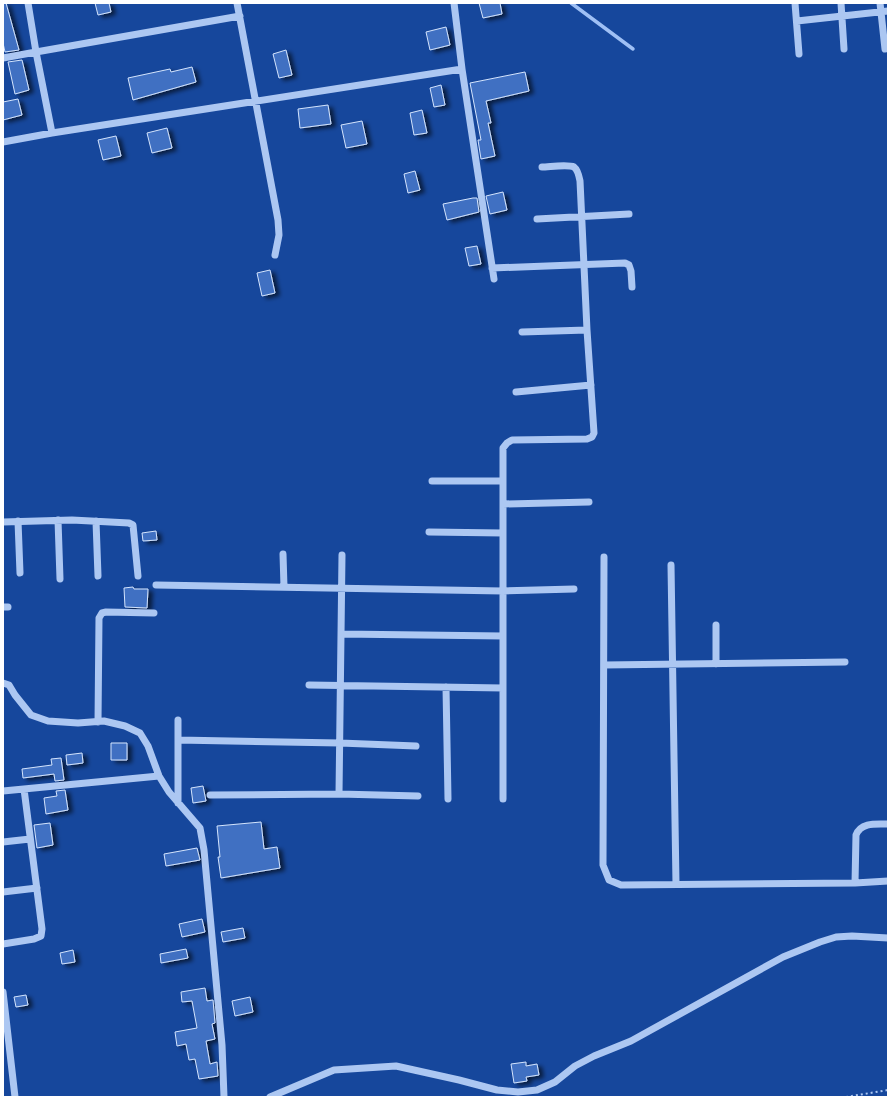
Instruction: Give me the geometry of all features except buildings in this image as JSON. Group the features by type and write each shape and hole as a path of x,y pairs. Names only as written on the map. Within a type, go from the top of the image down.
{"street":[{"path":"28,3 52,133"},
{"path":"237,3 278,220 279,235 275,255"},
{"path":"454,3 462,69 494,279"},
{"path":"795,3 799,54"},
{"path":"841,3 844,48"},
{"path":"880,3 884,12 885,49"},
{"path":"797,21 884,12"},
{"path":"3,58 240,16"},
{"path":"3,142 462,69"},
{"path":"503,799 503,448 512,440 581,440 592,437 594,433 587,330 580,181 578,172 574,167 542,168"},
{"path":"537,219 629,214"},
{"path":"492,268 625,263 629,265 631,271 632,287"},
{"path":"522,332 587,330"},
{"path":"516,392 591,385"},
{"path":"432,481 503,481"},
{"path":"503,504 589,502"},
{"path":"58,520 60,579"},
{"path":"3,522 58,520 130,523 133,525 138,576"},
{"path":"96,521 98,576"},
{"path":"18,522 20,573"},
{"path":"429,532 503,533"},
{"path":"283,554 284,587"},
{"path":"339,794 342,555"},
{"path":"604,557 603,865 609,880 621,884 854,883 888,881"},
{"path":"671,565 676,884"},
{"path":"156,585 503,591 574,589"},
{"path":"98,722 99,618 102,613 106,612 154,613"},
{"path":"716,625 716,664"},
{"path":"341,634 503,636"},
{"path":"604,665 845,662"},
{"path":"3,683 9,685 31,715 48,721 78,723 104,722 125,726 140,733 148,746 159,776 169,792 200,828 204,850 222,1045 224,1097"},
{"path":"309,685 503,688"},
{"path":"446,687 448,799"},
{"path":"178,720 178,803"},
{"path":"178,740 416,746"},
{"path":"3,791 159,776"},
{"path":"3,944 34,939 41,936 42,929 24,789"},
{"path":"210,795 339,794 418,796"},
{"path":"854,883 856,835 858,830 870,824 888,824"},
{"path":"3,842 30,839"},
{"path":"3,892 37,888"},
{"path":"270,1097 334,1070 396,1066 497,1090 518,1092 537,1090 555,1082 575,1066 594,1056 632,1041 783,957 836,937 852,936 888,938"},
{"path":"3,992 15,1097"},
{"path":"3,1052 11,1052"}],"path":[{"path":"846,1097 888,1090"}],"waterway":[{"path":"571,3 633,49"}]}
